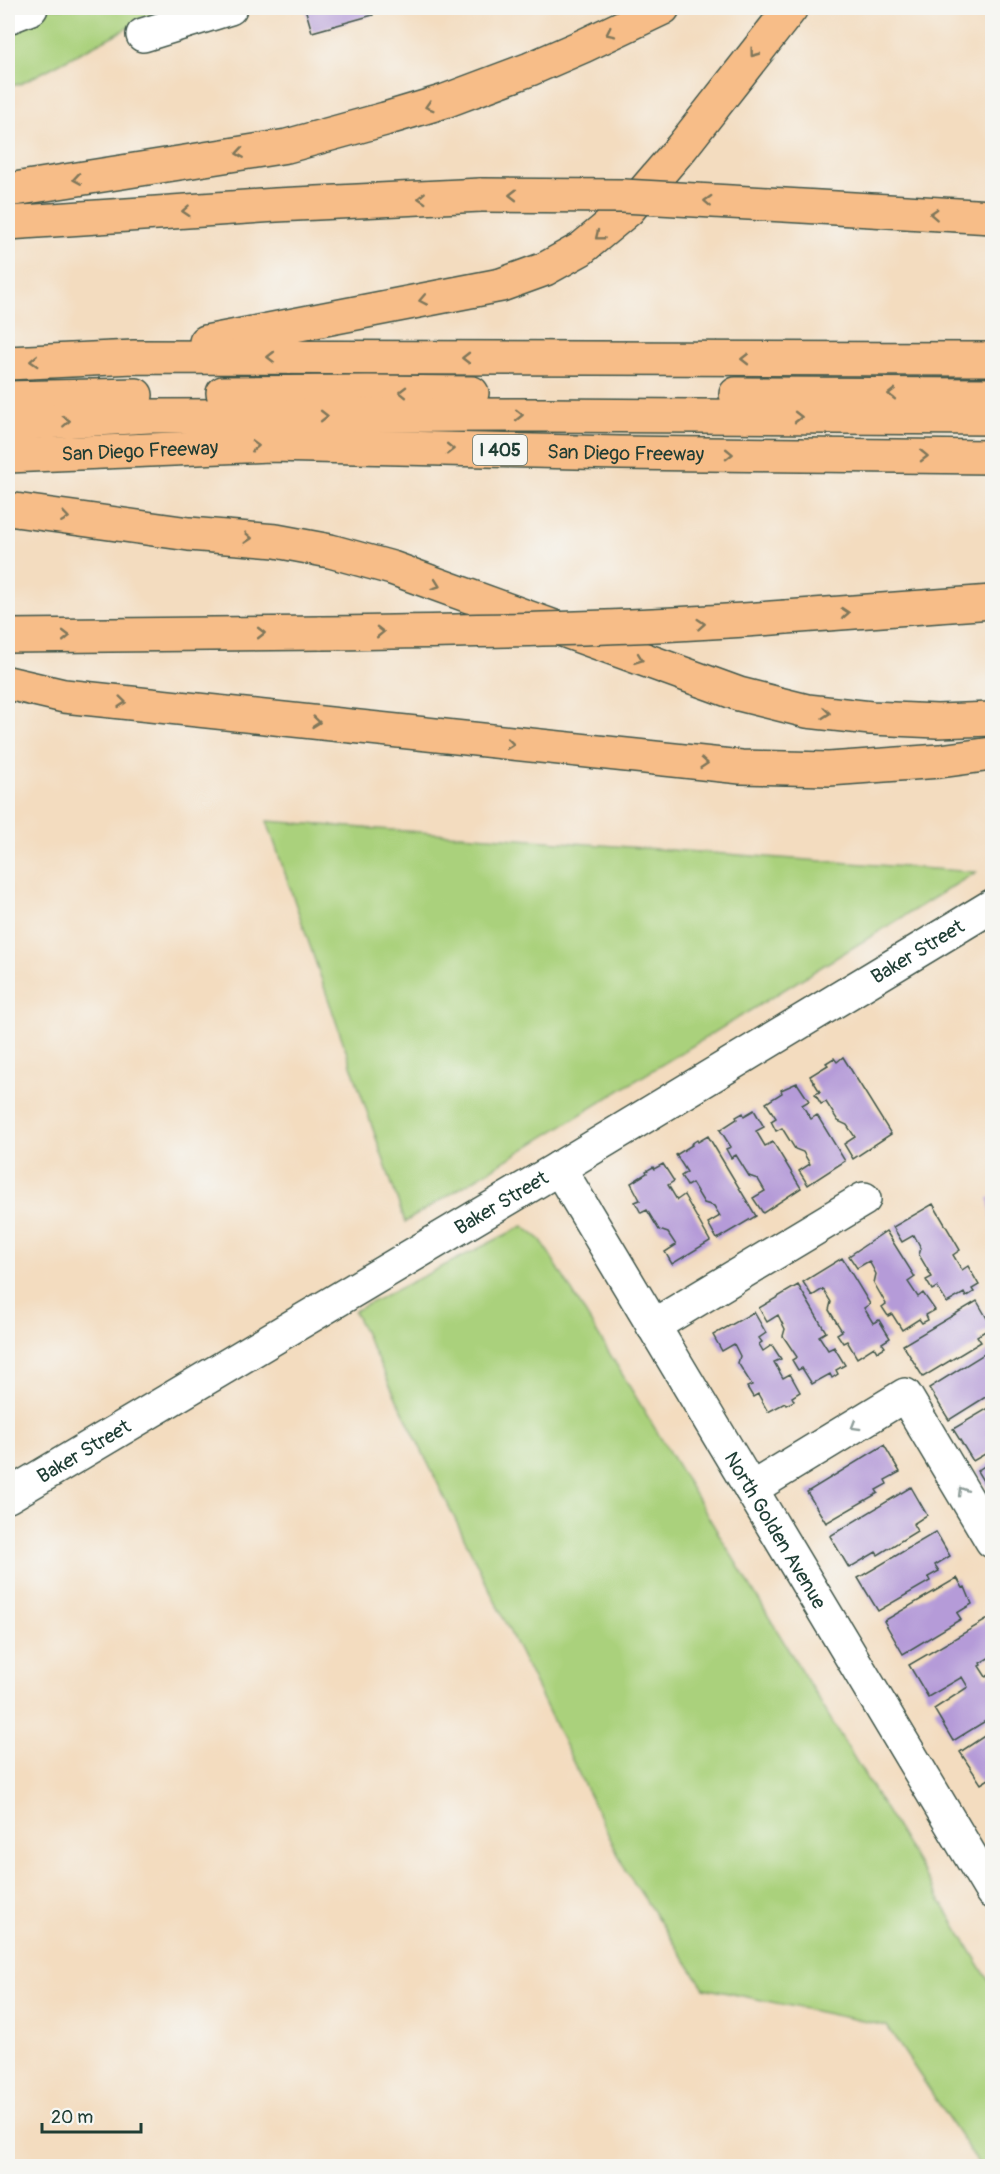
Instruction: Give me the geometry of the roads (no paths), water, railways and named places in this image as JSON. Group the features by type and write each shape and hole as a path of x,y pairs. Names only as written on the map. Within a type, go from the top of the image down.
{"highway":[{"path":"8,190 287,146 385,120 445,101 530,69 663,8"},
{"path":"134,357 501,285 545,269 603,233 628,210 682,147 791,8"},
{"path":"8,223 276,205 481,195 623,196 993,217"},
{"path":"8,363 134,357 993,359"},
{"path":"8,398 368,392 582,395 993,395"},
{"path":"8,424 161,416 554,415 993,418"},
{"name":"San Diego Freeway","path":"8,456 270,445 620,453 993,457"},
{"path":"8,509 189,534 276,541 330,550 392,568 739,694 807,711 871,718 937,721 993,719"},
{"path":"8,636 512,631 664,626 993,602"},
{"path":"8,683 64,696 741,767 829,769 993,754"}],"street":[{"path":"8,17 31,8"},
{"path":"143,35 230,8"},
{"name":"Baker Street","path":"8,1496 560,1168 993,906"},
{"name":"North Golden Avenue","path":"560,1168 993,1892"},
{"path":"653,1326 864,1199"},
{"path":"751,1489 905,1395 993,1541"}]}
